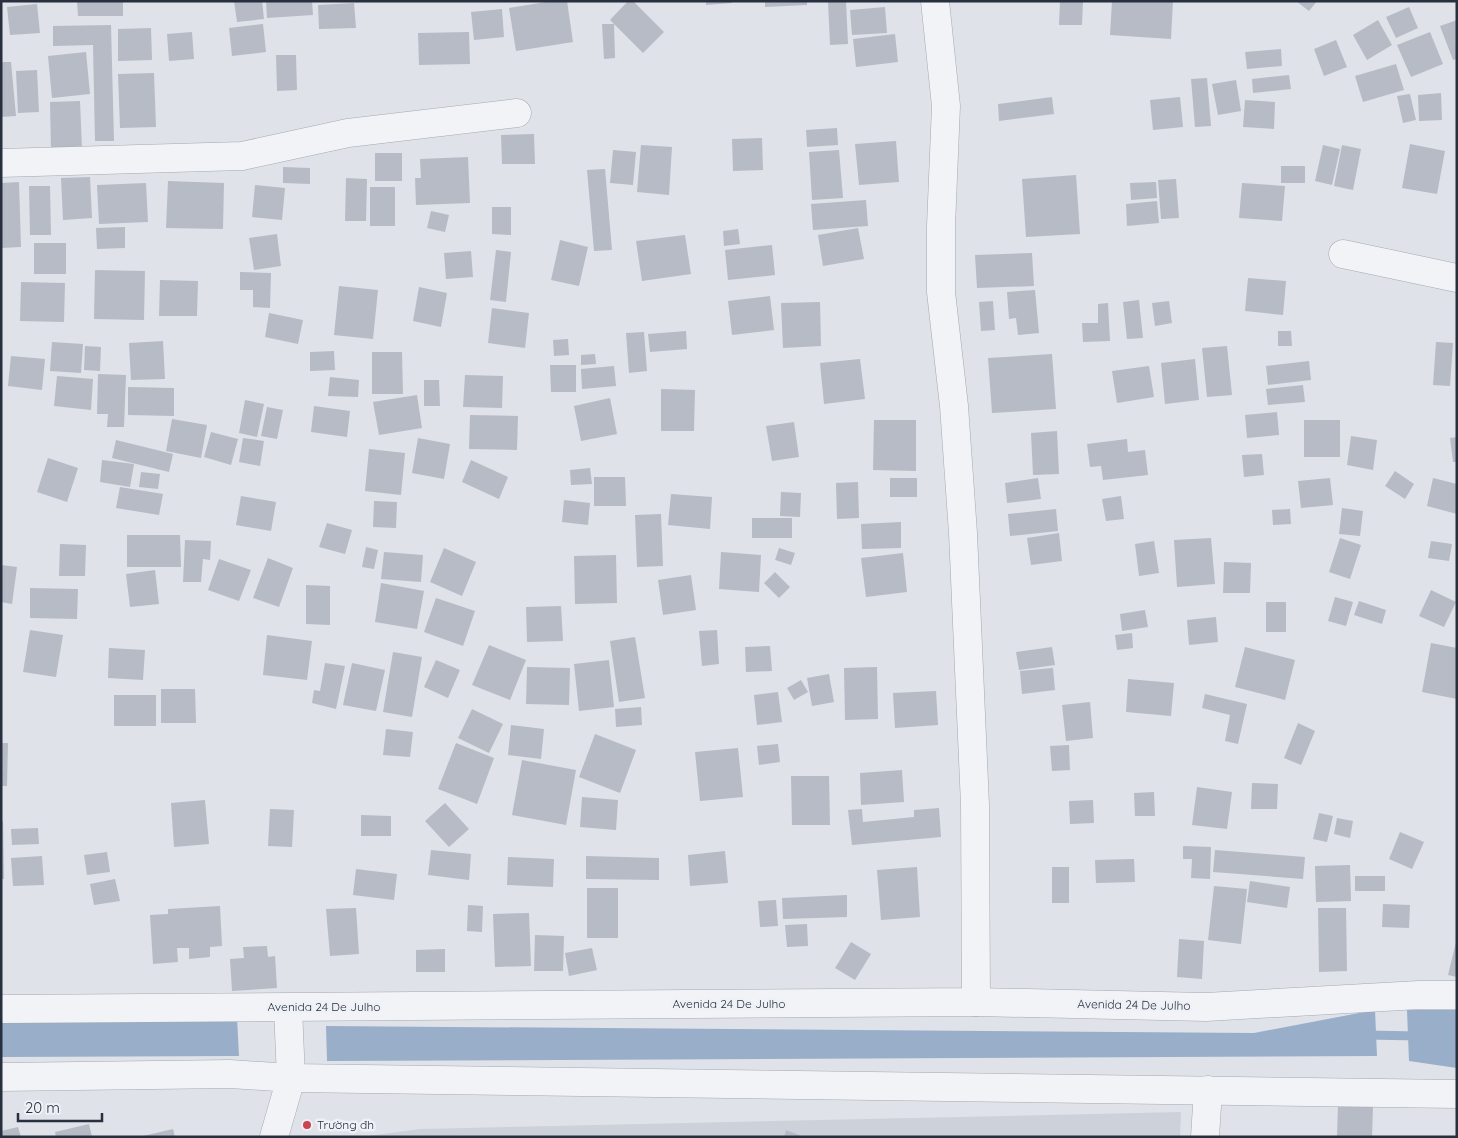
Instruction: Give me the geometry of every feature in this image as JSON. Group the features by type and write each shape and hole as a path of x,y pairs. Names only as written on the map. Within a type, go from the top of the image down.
{"street":[{"path":"936,1 946,106 940,292 957,445 975,795 976,1002"},
{"path":"1,163 242,156 348,133 517,113"},
{"path":"1343,254 1457,278"},
{"name":"Avenida 24 De Julho","path":"1,1009 976,1002 1206,1007 1419,995 1457,996"},
{"path":"274,1137 291,1078 288,1008"},
{"path":"1,1078 230,1074 291,1078 1457,1094"},
{"path":"1205,1137 1208,1090"}],"shaded area":[{"path":"1181,1112 1180,1137 361,1137 420,1129"}],"water":[{"path":"1375,1010 1377,1056 327,1061 326,1026 1254,1033"},
{"path":"1407,1010 1457,1010 1457,1068 1409,1061"},
{"path":"237,1018 239,1056 1,1057 1,1023"}],"building":[{"path":"77,1 123,1 123,16 78,16"},
{"path":"234,1 262,1 264,19 237,22"},
{"path":"266,1 312,1 313,15 267,18"},
{"path":"552,1 567,1 573,42 516,51 509,8"},
{"path":"628,1 633,1 664,32 643,53 610,20"},
{"path":"706,1 732,1 732,3 706,5"},
{"path":"765,1 807,1 807,5 765,7"},
{"path":"828,1 846,1 848,44 830,45"},
{"path":"1060,1 1083,1 1082,25 1059,25"},
{"path":"1112,1 1173,1 1171,39 1110,35"},
{"path":"1296,1 1317,1 1309,11"},
{"path":"354,3 356,28 319,29 318,5"},
{"path":"37,4 40,33 10,35 7,7"},
{"path":"885,7 887,33 852,35 850,10"},
{"path":"1409,7 1418,28 1396,38 1386,17"},
{"path":"502,9 504,37 474,40 471,12"},
{"path":"1378,20 1392,45 1367,60 1353,35"},
{"path":"1457,20 1457,59 1453,60 1440,26"},
{"path":"263,24 266,52 232,56 229,28"},
{"path":"602,24 614,24 615,58 604,59"},
{"path":"111,25 114,141 95,141 93,45 53,46 53,26"},
{"path":"151,28 152,60 118,61 118,29"},
{"path":"192,32 194,59 169,61 167,34"},
{"path":"469,32 470,64 419,65 418,33"},
{"path":"1430,32 1443,64 1411,77 1397,45"},
{"path":"895,34 898,62 856,67 853,39"},
{"path":"1336,40 1347,67 1324,76 1314,49"},
{"path":"1281,49 1282,66 1247,69 1245,52"},
{"path":"86,52 90,94 52,98 48,56"},
{"path":"276,55 296,55 297,90 277,91"},
{"path":"1,62 11,62 16,116 1,117"},
{"path":"1396,64 1404,90 1363,102 1355,76"},
{"path":"37,70 39,112 18,113 16,71"},
{"path":"154,73 156,127 120,128 118,74"},
{"path":"1289,75 1291,89 1253,93 1252,79"},
{"path":"1207,78 1211,126 1195,127 1191,79"},
{"path":"1236,80 1241,111 1218,115 1212,84"},
{"path":"1441,93 1442,120 1419,121 1418,95"},
{"path":"1410,94 1416,120 1403,123 1397,96"},
{"path":"1052,97 1054,114 999,121 998,104"},
{"path":"1180,97 1183,127 1153,130 1150,100"},
{"path":"1245,100 1275,102 1274,129 1243,127"},
{"path":"80,101 82,149 51,150 50,102"},
{"path":"837,128 838,145 807,147 806,130"},
{"path":"534,134 535,164 502,164 501,135"},
{"path":"762,138 763,170 733,171 732,139"},
{"path":"896,141 899,182 859,185 855,144"},
{"path":"1410,144 1445,151 1437,194 1402,188"},
{"path":"641,145 672,147 669,195 637,192"},
{"path":"1323,145 1340,149 1332,185 1315,181"},
{"path":"1342,145 1361,149 1353,190 1334,186"},
{"path":"613,150 636,152 633,185 610,183"},
{"path":"839,150 843,198 812,200 809,152"},
{"path":"375,153 402,153 402,181 375,181"},
{"path":"468,157 470,203 416,205 415,178 421,178 420,159"},
{"path":"1281,166 1305,166 1305,183 1281,183"},
{"path":"283,167 310,168 310,184 283,183"},
{"path":"605,169 612,250 594,251 587,170"},
{"path":"1076,175 1080,234 1026,237 1022,179"},
{"path":"90,177 92,218 63,220 61,178"},
{"path":"346,178 367,179 366,221 345,221"},
{"path":"1176,179 1179,218 1161,219 1158,180"},
{"path":"168,181 224,183 223,229 166,228"},
{"path":"19,182 21,247 1,248 1,183"},
{"path":"1156,182 1157,198 1131,200 1130,183"},
{"path":"146,183 148,222 99,224 97,185"},
{"path":"1242,183 1285,186 1282,221 1239,218"},
{"path":"255,185 285,188 282,220 252,217"},
{"path":"29,186 50,186 51,235 30,235"},
{"path":"370,187 395,187 395,226 370,226"},
{"path":"866,200 868,226 813,230 811,204"},
{"path":"1157,201 1159,223 1127,226 1126,204"},
{"path":"492,207 511,207 511,235 492,234"},
{"path":"431,211 449,215 445,232 427,228"},
{"path":"125,227 125,248 97,249 96,228"},
{"path":"858,228 864,259 823,266 818,235"},
{"path":"738,229 740,244 724,246 723,231"},
{"path":"277,234 281,266 254,270 249,238"},
{"path":"685,235 691,274 642,281 636,241"},
{"path":"560,240 588,247 579,286 551,280"},
{"path":"34,243 66,243 66,274 34,274"},
{"path":"772,245 775,275 728,280 725,250"},
{"path":"496,250 511,252 506,302 490,300"},
{"path":"471,251 473,277 446,279 444,253"},
{"path":"1032,253 1034,286 977,288 975,255"},
{"path":"95,270 145,271 144,320 94,319"},
{"path":"240,272 271,273 270,308 253,307 253,290 240,290"},
{"path":"1248,278 1286,281 1283,315 1245,311"},
{"path":"160,280 198,281 197,316 159,316"},
{"path":"21,282 65,283 64,322 20,321"},
{"path":"339,286 378,290 373,339 334,335"},
{"path":"419,287 447,293 441,327 413,321"},
{"path":"1035,290 1039,333 1018,335 1016,318 1009,319 1007,292"},
{"path":"770,296 774,330 732,335 728,301"},
{"path":"1139,300 1143,338 1127,339 1123,302"},
{"path":"993,301 995,330 981,331 979,302"},
{"path":"1169,301 1172,323 1155,326 1152,303"},
{"path":"820,302 821,346 783,348 781,303"},
{"path":"1108,303 1110,341 1083,342 1082,323 1098,323 1098,304"},
{"path":"492,308 529,313 525,348 488,343"},
{"path":"269,313 303,320 298,344 265,337"},
{"path":"686,331 687,349 650,352 648,334"},
{"path":"1278,331 1291,331 1292,346 1278,346"},
{"path":"644,332 647,371 629,373 626,333"},
{"path":"568,339 569,355 554,356 553,340"},
{"path":"163,341 165,379 131,380 129,343"},
{"path":"52,342 83,344 81,373 50,371"},
{"path":"1436,342 1453,343 1450,386 1433,385"},
{"path":"85,346 101,347 100,371 84,370"},
{"path":"1227,346 1232,395 1207,397 1202,348"},
{"path":"334,351 335,370 310,371 310,352"},
{"path":"372,352 402,352 403,394 372,394"},
{"path":"595,354 596,364 581,365 581,355"},
{"path":"1052,354 1056,409 992,413 988,358"},
{"path":"11,356 45,359 42,390 8,386"},
{"path":"860,359 865,399 824,404 820,363"},
{"path":"1195,359 1199,400 1165,404 1161,363"},
{"path":"1309,361 1311,380 1268,385 1266,366"},
{"path":"550,365 576,365 576,392 551,392"},
{"path":"614,366 616,386 582,389 581,369"},
{"path":"1149,366 1154,397 1117,403 1112,371"},
{"path":"98,374 126,375 124,427 107,427 108,414 97,414"},
{"path":"465,375 503,376 502,408 463,407"},
{"path":"57,376 93,379 91,410 54,406"},
{"path":"330,377 359,380 358,397 328,396"},
{"path":"424,380 439,380 440,406 424,406"},
{"path":"1303,385 1305,402 1268,405 1266,389"},
{"path":"128,387 174,388 174,416 128,415"},
{"path":"661,389 695,390 694,431 661,431"},
{"path":"417,395 422,428 379,435 373,402"},
{"path":"610,398 617,434 581,441 574,406"},
{"path":"245,400 264,404 257,437 239,433"},
{"path":"314,406 350,411 347,437 311,432"},
{"path":"267,407 283,410 277,439 261,436"},
{"path":"1277,412 1279,435 1247,438 1245,415"},
{"path":"470,415 518,416 517,450 469,449"},
{"path":"172,419 207,425 201,458 166,451"},
{"path":"874,420 916,420 916,471 873,470"},
{"path":"1304,420 1340,420 1340,457 1304,457"},
{"path":"794,422 799,457 772,461 766,426"},
{"path":"1057,431 1059,474 1033,475 1031,433"},
{"path":"211,432 238,439 231,465 204,457"},
{"path":"1351,436 1377,440 1373,470 1347,465"},
{"path":"1457,437 1457,462 1453,462 1450,438"},
{"path":"243,438 264,441 260,466 239,462"},
{"path":"418,438 450,444 444,479 412,473"},
{"path":"1127,439 1128,452 1145,450 1148,475 1103,480 1101,466 1090,467 1087,444"},
{"path":"116,440 173,454 169,472 112,458"},
{"path":"369,449 405,453 401,495 365,491"},
{"path":"1262,454 1264,475 1244,477 1242,455"},
{"path":"48,458 78,468 67,502 37,492"},
{"path":"102,460 134,464 130,487 100,482"},
{"path":"471,460 508,477 499,499 462,482"},
{"path":"590,468 592,484 571,485 570,470"},
{"path":"1395,471 1414,484 1405,499 1385,486"},
{"path":"141,472 160,474 158,489 139,487"},
{"path":"594,477 625,477 626,506 594,506"},
{"path":"890,478 917,478 917,497 890,497"},
{"path":"1038,478 1041,499 1007,503 1005,483"},
{"path":"1330,478 1333,505 1301,508 1298,481"},
{"path":"1433,478 1457,484 1457,514 1427,506"},
{"path":"858,482 859,518 837,519 836,483"},
{"path":"120,487 163,494 159,515 116,508"},
{"path":"781,492 801,493 800,517 780,516"},
{"path":"671,494 712,497 710,529 668,525"},
{"path":"241,496 276,502 271,531 236,525"},
{"path":"1121,496 1124,519 1106,521 1102,499"},
{"path":"564,500 590,503 588,525 562,522"},
{"path":"374,501 397,502 396,528 373,527"},
{"path":"1342,508 1363,511 1360,536 1339,534"},
{"path":"1056,509 1058,531 1010,536 1008,514"},
{"path":"1290,509 1291,524 1273,525 1272,510"},
{"path":"661,514 663,566 637,567 635,515"},
{"path":"752,518 792,518 792,538 752,538"},
{"path":"901,522 901,548 862,549 861,524"},
{"path":"327,523 352,530 345,554 319,547"},
{"path":"1059,533 1062,561 1031,565 1027,538"},
{"path":"127,535 180,535 181,567 127,567"},
{"path":"1211,538 1215,584 1177,587 1174,540"},
{"path":"1340,538 1361,545 1350,579 1329,572"},
{"path":"185,540 211,541 210,560 203,559 201,582 183,582"},
{"path":"1154,541 1159,573 1139,576 1135,544"},
{"path":"1431,541 1452,544 1449,561 1428,558"},
{"path":"60,544 86,545 85,576 59,576"},
{"path":"366,547 378,550 374,569 362,567"},
{"path":"444,548 476,562 462,596 430,582"},
{"path":"779,548 795,553 791,565 775,560"},
{"path":"384,552 423,555 421,582 381,579"},
{"path":"721,552 761,555 759,592 719,589"},
{"path":"903,553 907,592 866,597 861,558"},
{"path":"616,555 617,603 575,604 574,556"},
{"path":"268,558 293,568 279,607 253,598"},
{"path":"219,559 251,570 239,601 208,590"},
{"path":"1224,562 1251,563 1250,593 1223,593"},
{"path":"1,565 17,567 12,604 1,602"},
{"path":"155,570 159,604 130,607 126,574"},
{"path":"775,572 790,587 779,598 764,583"},
{"path":"691,575 696,610 663,615 658,580"},
{"path":"381,583 424,591 417,629 375,622"},
{"path":"306,585 330,586 330,625 306,624"},
{"path":"30,588 78,589 77,619 30,618"},
{"path":"1431,590 1456,602 1444,627 1419,616"},
{"path":"1335,597 1353,602 1346,626 1328,621"},
{"path":"436,598 475,611 463,646 424,632"},
{"path":"1359,601 1386,610 1382,624 1354,615"},
{"path":"1266,602 1286,602 1286,632 1266,632"},
{"path":"561,606 563,641 527,642 526,607"},
{"path":"1145,610 1148,627 1122,631 1120,614"},
{"path":"1216,617 1218,642 1189,645 1187,620"},
{"path":"30,630 63,635 56,677 23,672"},
{"path":"717,630 719,664 702,666 699,631"},
{"path":"1132,633 1133,648 1117,650 1115,635"},
{"path":"267,635 312,641 307,680 263,675"},
{"path":"635,637 645,698 619,702 610,641"},
{"path":"1431,643 1457,648 1457,699 1422,692"},
{"path":"489,645 526,660 510,700 472,685"},
{"path":"770,646 772,671 746,672 745,647"},
{"path":"1052,647 1055,665 1019,670 1016,652"},
{"path":"1245,647 1295,660 1285,700 1235,687"},
{"path":"109,648 145,650 143,680 108,678"},
{"path":"393,652 422,657 412,717 383,712"},
{"path":"436,660 460,670 448,698 424,687"},
{"path":"609,660 614,707 579,711 574,664"},
{"path":"325,663 345,666 336,709 312,703 314,690 320,691"},
{"path":"352,663 385,670 376,711 343,705"},
{"path":"527,667 570,668 569,705 526,704"},
{"path":"877,667 878,719 845,720 844,668"},
{"path":"1053,668 1055,690 1022,694 1020,671"},
{"path":"829,674 834,702 812,706 807,678"},
{"path":"1128,679 1174,683 1171,716 1126,712"},
{"path":"801,680 808,692 794,700 787,688"},
{"path":"161,689 195,689 196,723 161,723"},
{"path":"936,691 938,725 895,728 893,693"},
{"path":"778,692 782,722 757,725 754,695"},
{"path":"1205,694 1247,704 1238,744 1225,741 1230,715 1202,708"},
{"path":"114,695 156,695 156,726 114,726"},
{"path":"1090,702 1093,738 1066,741 1062,705"},
{"path":"641,707 642,725 616,727 615,709"},
{"path":"472,709 503,724 489,753 458,738"},
{"path":"1298,723 1315,731 1301,765 1284,758"},
{"path":"511,725 544,729 541,759 508,755"},
{"path":"386,729 413,732 410,757 383,755"},
{"path":"595,734 636,750 620,793 579,777"},
{"path":"1,743 8,743 7,786 1,786"},
{"path":"456,743 494,758 477,804 438,789"},
{"path":"778,744 780,762 759,765 757,746"},
{"path":"1069,745 1070,770 1052,771 1050,746"},
{"path":"738,748 743,797 700,801 695,752"},
{"path":"522,760 576,770 566,825 512,815"},
{"path":"902,770 904,802 861,805 860,773"},
{"path":"791,776 829,776 830,825 792,825"},
{"path":"1252,783 1278,784 1277,809 1251,809"},
{"path":"1197,787 1232,792 1227,829 1192,825"},
{"path":"1154,792 1155,816 1135,816 1134,793"},
{"path":"582,797 618,800 616,830 580,827"},
{"path":"205,800 209,844 174,847 171,803"},
{"path":"1093,800 1094,823 1070,824 1069,801"},
{"path":"445,803 469,829 449,847 425,821"},
{"path":"939,808 941,837 852,845 848,810 862,809 863,822 914,817 914,810"},
{"path":"270,809 294,810 292,847 268,846"},
{"path":"1319,813 1333,816 1327,842 1313,839"},
{"path":"361,815 391,816 391,836 361,836"},
{"path":"1337,818 1353,821 1350,838 1334,834"},
{"path":"1,821 3,821 4,879 1,879"},
{"path":"38,828 39,844 12,845 11,829"},
{"path":"1400,832 1424,842 1412,869 1389,859"},
{"path":"1183,846 1211,847 1210,879 1191,878 1192,859 1183,859"},
{"path":"431,850 471,854 469,880 428,875"},
{"path":"1215,850 1305,857 1303,879 1213,872"},
{"path":"725,851 728,883 690,886 688,855"},
{"path":"107,852 110,872 87,875 84,855"},
{"path":"42,856 44,885 13,886 11,858"},
{"path":"586,856 659,858 659,880 586,879"},
{"path":"508,857 554,859 553,887 507,885"},
{"path":"1134,859 1135,882 1096,883 1095,860"},
{"path":"1350,865 1351,901 1316,902 1315,866"},
{"path":"917,867 920,917 881,920 877,870"},
{"path":"1052,867 1069,867 1069,903 1052,903"},
{"path":"356,869 397,874 394,900 353,895"},
{"path":"1355,876 1385,876 1385,891 1355,891"},
{"path":"115,879 120,901 94,905 90,884"},
{"path":"1250,881 1290,887 1287,908 1247,902"},
{"path":"1214,886 1247,889 1241,944 1208,940"},
{"path":"587,888 618,888 618,938 587,938"},
{"path":"847,895 847,917 783,919 782,898"},
{"path":"776,900 778,926 760,927 758,901"},
{"path":"1383,904 1410,905 1409,928 1382,927"},
{"path":"468,905 483,906 482,932 467,931"},
{"path":"220,906 222,946 210,947 210,957 189,959 189,948 177,948 178,962 153,964 150,915 168,914 168,909"},
{"path":"356,908 359,954 330,956 326,909"},
{"path":"1318,908 1346,908 1347,971 1319,972"},
{"path":"529,913 531,966 495,967 493,914"},
{"path":"807,924 808,946 787,947 785,925"},
{"path":"535,935 564,936 563,971 534,971"},
{"path":"1457,938 1457,977 1448,975"},
{"path":"1179,939 1204,941 1202,979 1177,977"},
{"path":"851,942 871,954 855,980 835,968"},
{"path":"267,946 268,957 275,956 277,988 232,991 230,959 244,958 243,947"},
{"path":"592,948 597,970 569,976 565,953"},
{"path":"445,949 445,972 416,972 416,950"},
{"path":"1338,1104 1373,1106 1372,1137 1337,1137"},
{"path":"89,1124 92,1137 56,1137 55,1132"},
{"path":"18,1127 21,1137 1,1137 1,1131"},
{"path":"173,1129 175,1137 143,1137 143,1136"},
{"path":"786,1130 804,1137 784,1137"}],"waterway":[{"path":"1365,1035 1419,1036"}],"place":[{"name":"Trường đh","path":"307,1125"}]}
